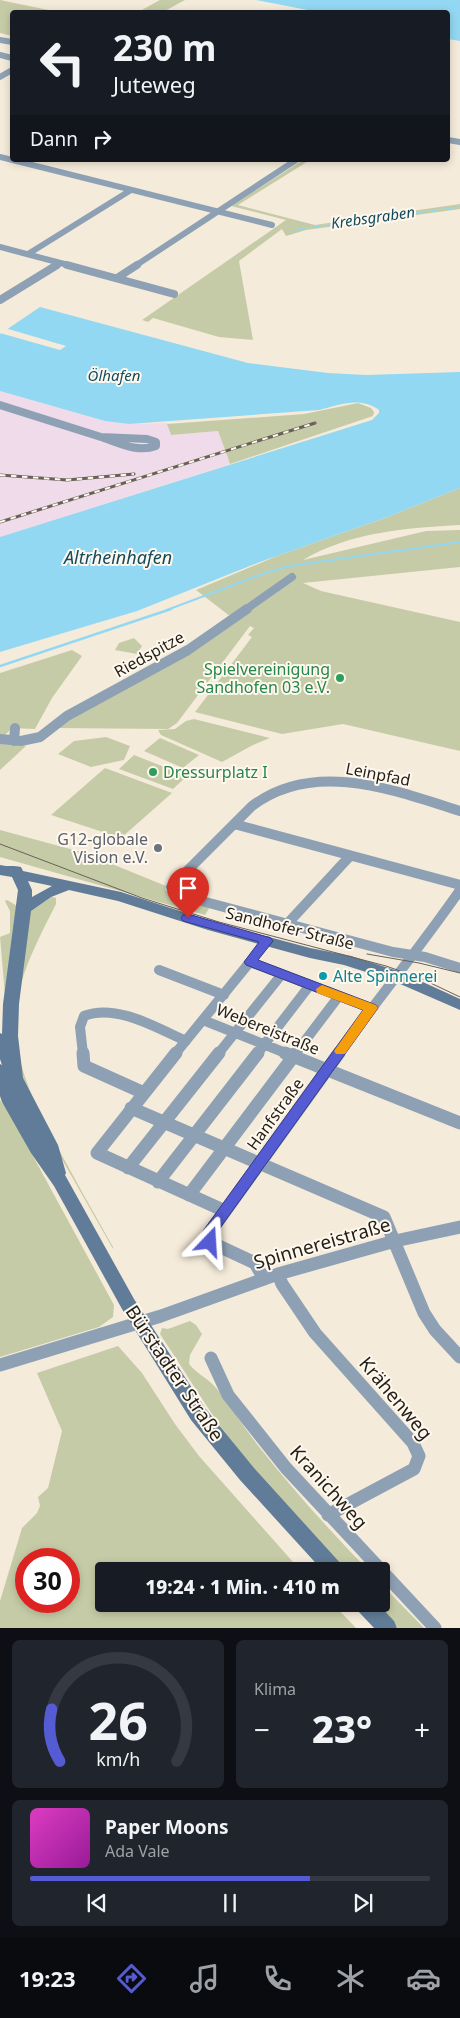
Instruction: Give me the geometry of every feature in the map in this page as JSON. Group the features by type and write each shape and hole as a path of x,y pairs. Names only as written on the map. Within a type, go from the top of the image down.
{"main road":[{"name":"Sandhofer Straße","path":"8,867 66,886 120,897"},
{"name":"Sandhofer Straße","path":"8,867 93,886 120,897 213,927 346,960 396,976 460,1005"},
{"path":"8,867 25,890 10,1004 10,1036 15,1078"},
{"path":"24,909 46,894 66,886"},
{"name":"Bürstadter Straße","path":"0,1038 15,1078 50,1145 60,1181"},
{"name":"Bürstadter Straße","path":"0,1070 5,1095 37,1149 60,1181 140,1323 198,1414 260,1489 327,1562"},
{"path":"372,1612 387,1628"}],"street":[{"path":"21,162 272,225"},
{"path":"117,278 293,162"},
{"path":"28,254 132,190"},
{"path":"0,247 174,294"},
{"path":"0,300 60,263"},
{"path":"0,405 101,437 139,449 146,450 156,446 156,442 147,439 101,437"},
{"name":"Riedspitze","path":"0,739 14,741 40,737 67,716 188,650 292,577"},
{"path":"14,741 15,728"},
{"name":"Leinpfad","path":"175,882 253,805 280,790 325,781 347,782 372,785 460,811"},
{"path":"234,824 460,885"},
{"path":"288,923 350,856"},
{"name":"Sandhofer Straße","path":"175,882 172,890 178,895 412,956 437,960 460,968"},
{"path":"396,976 460,890"},
{"path":"225,1211 97,1153 131,1108 267,941"},
{"path":"250,962 372,1008"},
{"path":"159,970 224,995"},
{"path":"128,1168 282,974"},
{"name":"Hanfstraße","path":"264,1279 255,1264 210,1242 208,1235 396,976"},
{"path":"158,1182 310,985"},
{"path":"189,1195 339,996"},
{"path":"144,1093 84,1066 80,1022 85,1016 94,1011 108,1012 186,1041"},
{"name":"Webereistraße","path":"203,1020 460,1123"},
{"path":"131,1108 380,1214 387,1220 424,1313 435,1330 460,1357"},
{"name":"Spinnereistraße","path":"0,1365 140,1323 278,1274 395,1241 460,1227"},
{"name":"Krähenweg","path":"278,1274 282,1284 315,1333 413,1443 419,1456 414,1469 328,1515"},
{"name":"Kranichweg","path":"210,1358 228,1396 286,1468 435,1628"}],"shaded area":[{"path":"0,391 105,421 129,424 167,423 171,435 218,431 230,464 0,537"}],"green space":[{"path":"0,0 48,10 10,10 10,36 0,33"},
{"path":"160,0 185,0 167,10 142,10"},
{"path":"300,162 307,162 238,205 315,225 460,204 460,209 306,230 286,236 282,229 239,261 253,340 219,337 153,318 148,322 142,320 286,220 231,206"},
{"path":"358,403 371,408 374,412 373,416 230,464 226,452 315,424 225,450 218,431 171,435 167,424 304,414"},
{"path":"460,488 460,525 399,530 359,537 340,543 303,560 426,531 460,530 460,567 303,583 321,591 460,622 460,751 343,724 282,734 195,712 252,637 248,635 254,628 250,626 177,723 168,729 55,728 235,620 196,590 277,556 390,516"},
{"path":"134,638 142,646 137,654 115,650 119,643"},
{"path":"72,650 82,656 52,698 35,729 12,728 3,737 0,736 0,673"},
{"path":"194,719 270,738 222,762 161,735 158,730 175,729 186,721"},
{"path":"106,737 130,746 124,760 91,767 58,754 74,741"},
{"path":"160,738 199,755 183,768 144,751"},
{"path":"0,742 26,746 0,770"},
{"name":"Dressurplatz I","path":"134,755 187,776 173,789 119,769"},
{"path":"105,768 172,793 121,838 51,815"},
{"path":"0,830 85,853 166,886 165,889 170,895 211,905 205,915 0,857"},
{"path":"49,896 56,898 56,904 32,953 21,984 16,1029 18,1050 23,1071 39,1111 113,1249 34,1110 22,1081 13,1019 26,921 32,908"},
{"path":"7,900 19,908 6,1007 0,937 10,933 10,911 5,901"},
{"path":"0,1100 9,1112 114,1305 113,1317 99,1327 0,1357"},
{"path":"190,1321 196,1325 202,1334 190,1355 189,1364 217,1389 254,1441 286,1480 361,1562 337,1562 297,1519 235,1446 160,1334 162,1328 168,1329"},
{"path":"118,1346 142,1373 175,1424 199,1456 293,1562 95,1562 95,1612 341,1612 356,1628 0,1628 0,1601 15,1551 15,1613 80,1613 80,1548 16,1548 22,1528 37,1513 40,1506 38,1497 48,1488 62,1431 37,1373"},
{"path":"390,1593 424,1628 398,1628 383,1612 390,1612"}],"water":[{"path":"256,0 460,0 460,41 450,39 450,10 308,10"},
{"name":"Altrheinhafen","path":"40,307 248,363 328,373 366,375 460,372 460,488 390,516 260,562 137,611 0,652 0,537 372,420 379,413 379,410 365,403 350,403 319,410 129,424 105,421 0,391 0,334"}],"pier":[{"path":"5,328 66,346 60,350 0,333"}],"waterway":[{"name":"Krebsgraben","path":"292,234 291,230 460,207"},
{"path":"167,610 265,573 289,566 460,542"},
{"path":"0,666 171,609"}],"tram line":[{"path":"0,844 142,898 219,922 386,966 420,978 460,997"},
{"path":"367,954 419,963 460,973"}],"railway":[{"path":"0,522 315,423"},
{"path":"0,475 67,480 134,474"}],"slow traffic":[{"path":"322,989 372,1008 341,1051"}],"place":[{"name":"Spielvereinigung Sandhofen 03 e.V.","path":"340,678"},
{"name":"Dressurplatz I","path":"153,772"},
{"name":"G12-globale Vision e.V.","path":"158,848"},
{"name":"Alte Spinnerei","path":"323,976"}],"route":[{"path":"188,918 213,927 267,941 250,962 372,1008 208,1235 210,1242"}],"water label":[{"name":"Ölhafen","path":"114,376"}]}
